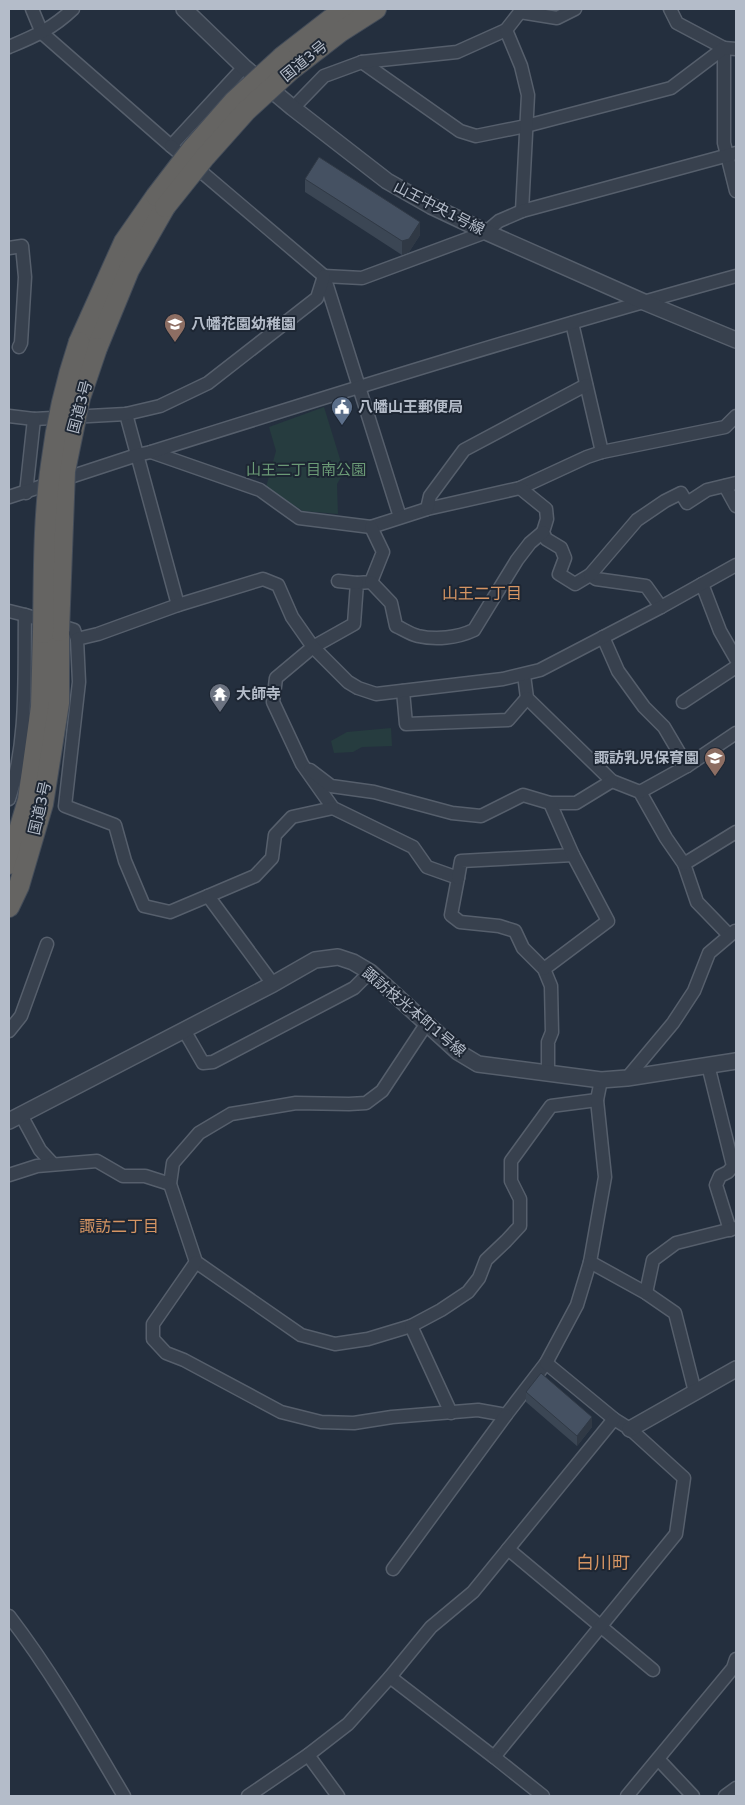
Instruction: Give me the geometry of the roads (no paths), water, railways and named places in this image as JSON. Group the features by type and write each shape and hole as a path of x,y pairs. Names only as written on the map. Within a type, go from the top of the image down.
{"highway":[{"name":"国道3号","path":"287,63 331,20 349,9"},
{"name":"国道3号","path":"9,864 29,791 41,707 51,632 64,471 80,398 88,345 124,242 160,202 192,148 234,101 287,63 376,9"},
{"name":"国道3号","path":"9,907 18,886 42,804 59,704 51,632"}],"street":[{"path":"32,9 42,33 324,276 400,517"},
{"path":"9,47 42,33 59,22 73,9"},
{"name":"山王中央1号線","path":"184,9 244,67 293,108 387,181 431,206 486,232 644,302 736,340"},
{"path":"293,108 324,76 362,62 457,52 506,30 520,12 557,18 575,9"},
{"path":"670,9 677,23 730,48"},
{"path":"506,30 521,66 528,95 522,211"},
{"path":"362,62 460,131 476,136 526,126 671,88 730,48"},
{"path":"730,48 724,143 732,154 736,191"},
{"path":"171,146 244,67"},
{"path":"324,276 362,278 486,232 500,221 522,211 732,154"},
{"path":"9,248 22,246 25,277 19,347"},
{"path":"10,413 34,419 126,414 160,406 208,383 317,298 324,276"},
{"path":"9,497 26,493 136,455 151,452 359,387 736,276"},
{"path":"572,323 602,452"},
{"path":"427,508 430,496 464,450 586,385"},
{"path":"126,414 178,605"},
{"path":"151,452 260,490 299,518 371,527 427,508 520,488 602,452 725,427 736,416"},
{"path":"26,493 34,419"},
{"path":"543,532 546,539 561,548 565,558 559,574 575,584 590,575 637,520 665,501 681,493 687,503 706,490 730,484 736,506"},
{"path":"371,582 392,604 396,626 417,636 441,637 462,635 474,630 517,560 530,543 543,532 547,519 546,509 520,488"},
{"path":"371,527 383,552 371,582"},
{"path":"77,639 107,631 178,605 263,579 278,585 292,617 313,648 348,682 358,688 376,694 503,679 540,670 661,607 736,565"},
{"path":"590,575 596,579 646,586 661,607"},
{"path":"338,580 357,583 371,582"},
{"path":"357,583 354,624 313,648 276,678 273,702 302,764 333,808 413,847 427,867 458,878"},
{"path":"702,584 720,630 736,659"},
{"path":"9,611 74,630 77,639 79,682 64,806 115,825 125,861 144,906 170,912 255,876 272,858 276,835 292,817 333,808"},
{"path":"9,799 20,746 24,689 25,615"},
{"path":"603,637 618,671 644,707 664,727 687,766"},
{"path":"683,702 736,667"},
{"path":"524,675 528,698 612,781 640,792 666,838 684,864 697,902 733,932 709,953 694,991 673,1022 627,1078"},
{"path":"403,690 406,724 508,720 528,698"},
{"path":"640,792 687,766 736,733"},
{"path":"302,764 331,786 374,792 452,813 482,816 523,795 550,803 576,803 612,781"},
{"path":"544,969 608,921 573,854 550,803"},
{"path":"684,864 736,832"},
{"path":"548,1074 548,1042 552,1032 552,986 544,969 523,948 514,931 499,926 460,922 451,915 461,861 573,854"},
{"path":"208,896 273,984"},
{"path":"9,1032 20,1016 47,944"},
{"name":"諏訪枝光本町1号線","path":"15,1118 273,984 315,960 338,957 370,972 458,1052 478,1064 601,1080 627,1078 736,1061"},
{"path":"184,1030 203,1063 213,1062 354,988 370,972"},
{"path":"427,1022 382,1091 366,1103 296,1103 231,1114 199,1133 173,1163 170,1184 196,1262 301,1335 335,1344 368,1339 411,1326 441,1310 468,1292 479,1278 486,1260 520,1226 520,1199 511,1180 509,1160 551,1106 597,1100"},
{"path":"646,1293 653,1260 676,1243 733,1229 716,1186 720,1176 728,1172 733,1166 708,1065"},
{"path":"393,1569 506,1414 546,1364 577,1306 590,1262 605,1177 597,1100 601,1080"},
{"path":"15,1118 53,1164"},
{"path":"9,1175 37,1166 97,1161 122,1176 145,1176 170,1184"},
{"path":"196,1262 152,1324 153,1339 166,1353 184,1360 281,1412 321,1422 354,1423 392,1417 478,1410 506,1414"},
{"path":"590,1262 646,1293 675,1313 694,1392"},
{"path":"411,1326 451,1412"},
{"path":"494,1757 676,1534 684,1478 630,1429 614,1419 546,1364"},
{"path":"630,1429 736,1369"},
{"path":"248,1796 308,1755 348,1724 390,1677 431,1626 473,1592 614,1419"},
{"path":"508,1550 653,1670"},
{"path":"9,1616 79,1721 124,1796"},
{"path":"627,1796 733,1668 736,1659"},
{"path":"390,1677 543,1796"},
{"path":"308,1755 338,1796"},
{"path":"658,1759 693,1796"},
{"path":"725,1796 736,1788"}],"place":[{"name":"八幡花園幼稚園","path":"175,343"},
{"name":"八幡山王郵便局","path":"342,426"},
{"name":"大師寺","path":"220,713"},
{"name":"諏訪乳児保育園","path":"715,777"}],"district":[{"name":"山王二丁目","path":"482,593"},
{"name":"諏訪二丁目","path":"119,1226"},
{"name":"白川町","path":"603,1563"}],"park label":[{"name":"山王二丁目南公園","path":"306,470"}]}
